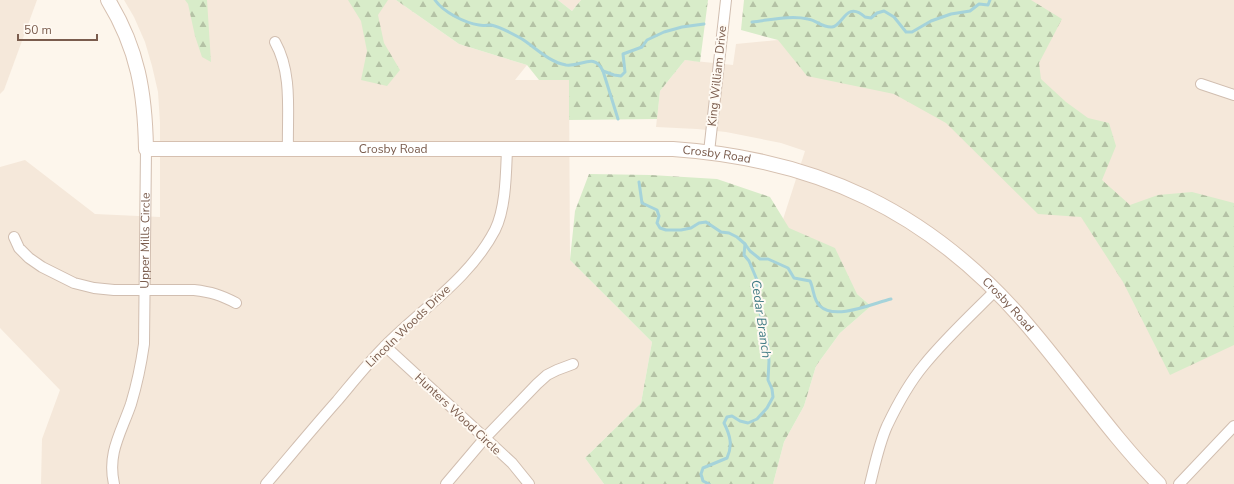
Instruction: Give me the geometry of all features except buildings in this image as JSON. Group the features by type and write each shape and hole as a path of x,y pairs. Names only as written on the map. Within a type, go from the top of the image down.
{"street":[{"name":"Upper Mills Circle","path":"108,0 121,23 138,70 143,96 146,149 144,344 141,367 112,458 111,470 114,484"},
{"name":"King William Drive","path":"709,152 726,0"},
{"path":"275,42 281,54 285,68 287,86 288,149"},
{"path":"1201,84 1234,95"},
{"name":"Crosby Road","path":"146,149 673,149 709,152 776,164 805,172 867,197 900,215 934,237 969,265 996,290 1052,355 1118,438 1159,484"},
{"name":"Lincoln Woods Drive","path":"266,484 367,365 385,346 460,277 473,263 496,228 505,184 507,149"},
{"path":"14,237 19,248 29,258 42,267 74,283 94,288 207,291 220,295 236,303"},
{"path":"870,484 887,426 911,383 940,346 996,290"},
{"name":"Hunters Wood Circle","path":"385,346 512,463 529,484"},
{"path":"446,484 485,438 547,375 573,364"},
{"path":"1179,484 1234,426"}],"shaded area":[{"path":"0,0 37,0 4,90 0,94"},
{"path":"124,0 396,0 459,44 527,65 515,80 569,80 570,260 652,342 641,403 585,458 604,484 41,484 42,439 60,390 0,328 0,167 25,160 95,214 160,217 160,123 158,92 145,42 134,17"},
{"path":"558,0 581,0 572,11"},
{"path":"899,0 1234,0 1234,484 773,484 784,442 804,406 816,366 840,333 871,306 857,294 777,238 805,151 781,143 726,132 656,127 660,91 685,60 733,65 736,44 831,35"}],"green space":[{"path":"185,0 207,0 211,62 202,57 195,36 188,4"},
{"path":"348,0 388,0 378,15 384,43 400,70 387,86 361,80 367,51 361,21"},
{"path":"396,0 558,0 572,11 581,0 708,0 700,62 685,60 660,91 657,119 569,120 569,80 539,80 527,65 459,44"},
{"path":"744,0 1031,0 1062,19 1039,63 1041,79 1066,102 1088,118 1109,123 1116,146 1102,180 1130,205 1158,195 1192,192 1234,203 1234,345 1170,375 1123,282 1081,217 1038,214 946,123 894,94 807,76 778,40 741,30"},
{"path":"589,174 651,175 717,179 770,197 789,228 835,248 857,294 871,306 840,333 816,366 804,406 784,442 773,484 604,484 585,458 641,403 652,342 570,260 575,211"}],"waterway":[{"name":"Cedar Branch","path":"435,0 443,9 461,19 473,24 491,25 503,29 522,39 554,61 566,65 592,61 596,62 603,71 618,119"},
{"path":"752,22 801,18 832,27 836,26 849,12 853,11 865,17 871,18 877,13 884,11 894,17 906,32 912,32 931,21 951,14 970,11 979,4 988,5 990,0"},
{"path":"603,71 621,76 625,72 623,54 642,47 647,40 664,32 682,27 704,24"},
{"name":"Cedar Branch","path":"639,182 642,203 657,210 659,216 657,223 660,228 666,230 681,230 706,222 721,232 729,233 737,237 745,244 744,255 749,261 757,280 759,309 767,340 769,361 768,380 772,389 773,397 767,408 757,419 748,423 740,421 732,416 727,417 724,423 730,440 729,453 727,458 703,468 701,474 703,481 709,484"},
{"path":"745,244 750,251 760,259 768,259 788,268 794,278 810,281 816,301 820,306 827,310 835,312 855,310 891,299"}]}
